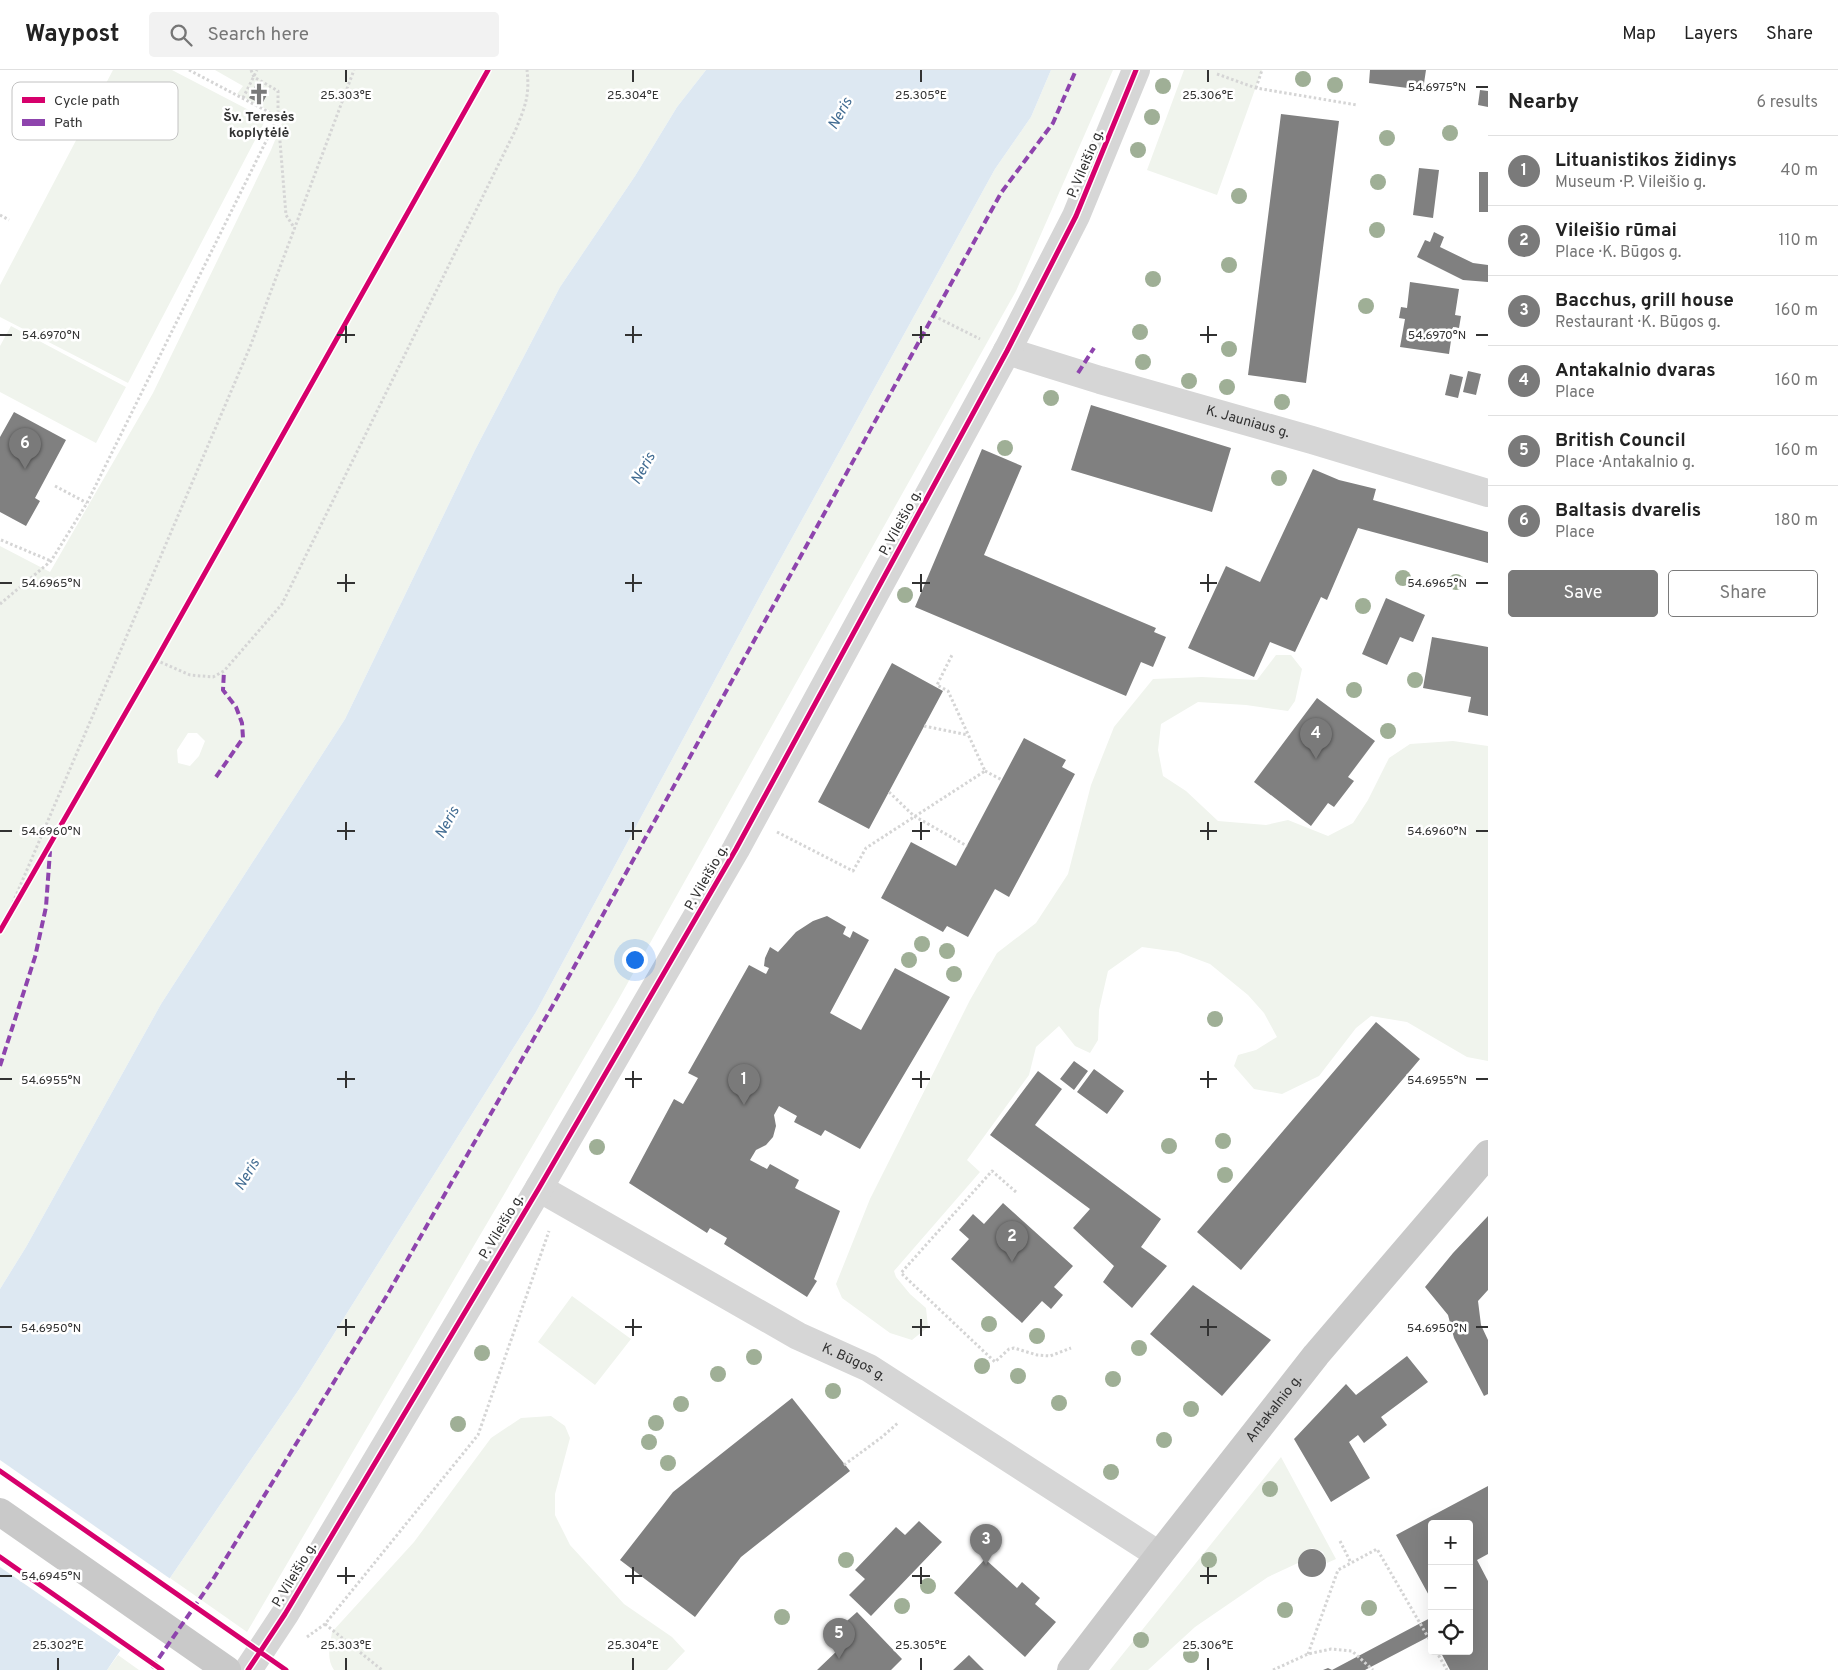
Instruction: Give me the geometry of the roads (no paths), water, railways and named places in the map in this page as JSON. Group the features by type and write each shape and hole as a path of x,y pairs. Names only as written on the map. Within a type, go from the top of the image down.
{"main road":[{"name":"Antakalnio g.","path":"1071,1670 1316,1355 1488,1154"},
{"path":"0,1512 227,1670"}],"street":[{"name":"P. Vileišio g.","path":"248,1670 549,1194 1007,351 1076,216 1136,70"},
{"name":"K. Jauniaus g.","path":"1007,351 1488,493"},
{"name":"K. Būgos g.","path":"549,1194 798,1336 869,1368 1159,1555"}],"water":[{"name":"Neris","path":"706,70 1051,70 1031,117 995,169 765,587 536,1012 300,1388 107,1670 0,1670 0,1289 26,1247 161,1004 345,719 475,450 560,287 635,176 677,107"}],"place":[{"name":"Šv. Teresės koplytėlė","path":"259,94"},
{"name":"Baltasis dvarelis","path":"25,469"},
{"name":"Antakalnio dvaras","path":"1316,759"},
{"name":"Lituanistikos židinys","path":"744,1105"},
{"name":"Vileišio rūmai","path":"1012,1262"},
{"name":"Bacchus, grill house","path":"986,1565"},
{"name":"British Council","path":"839,1659"}]}
